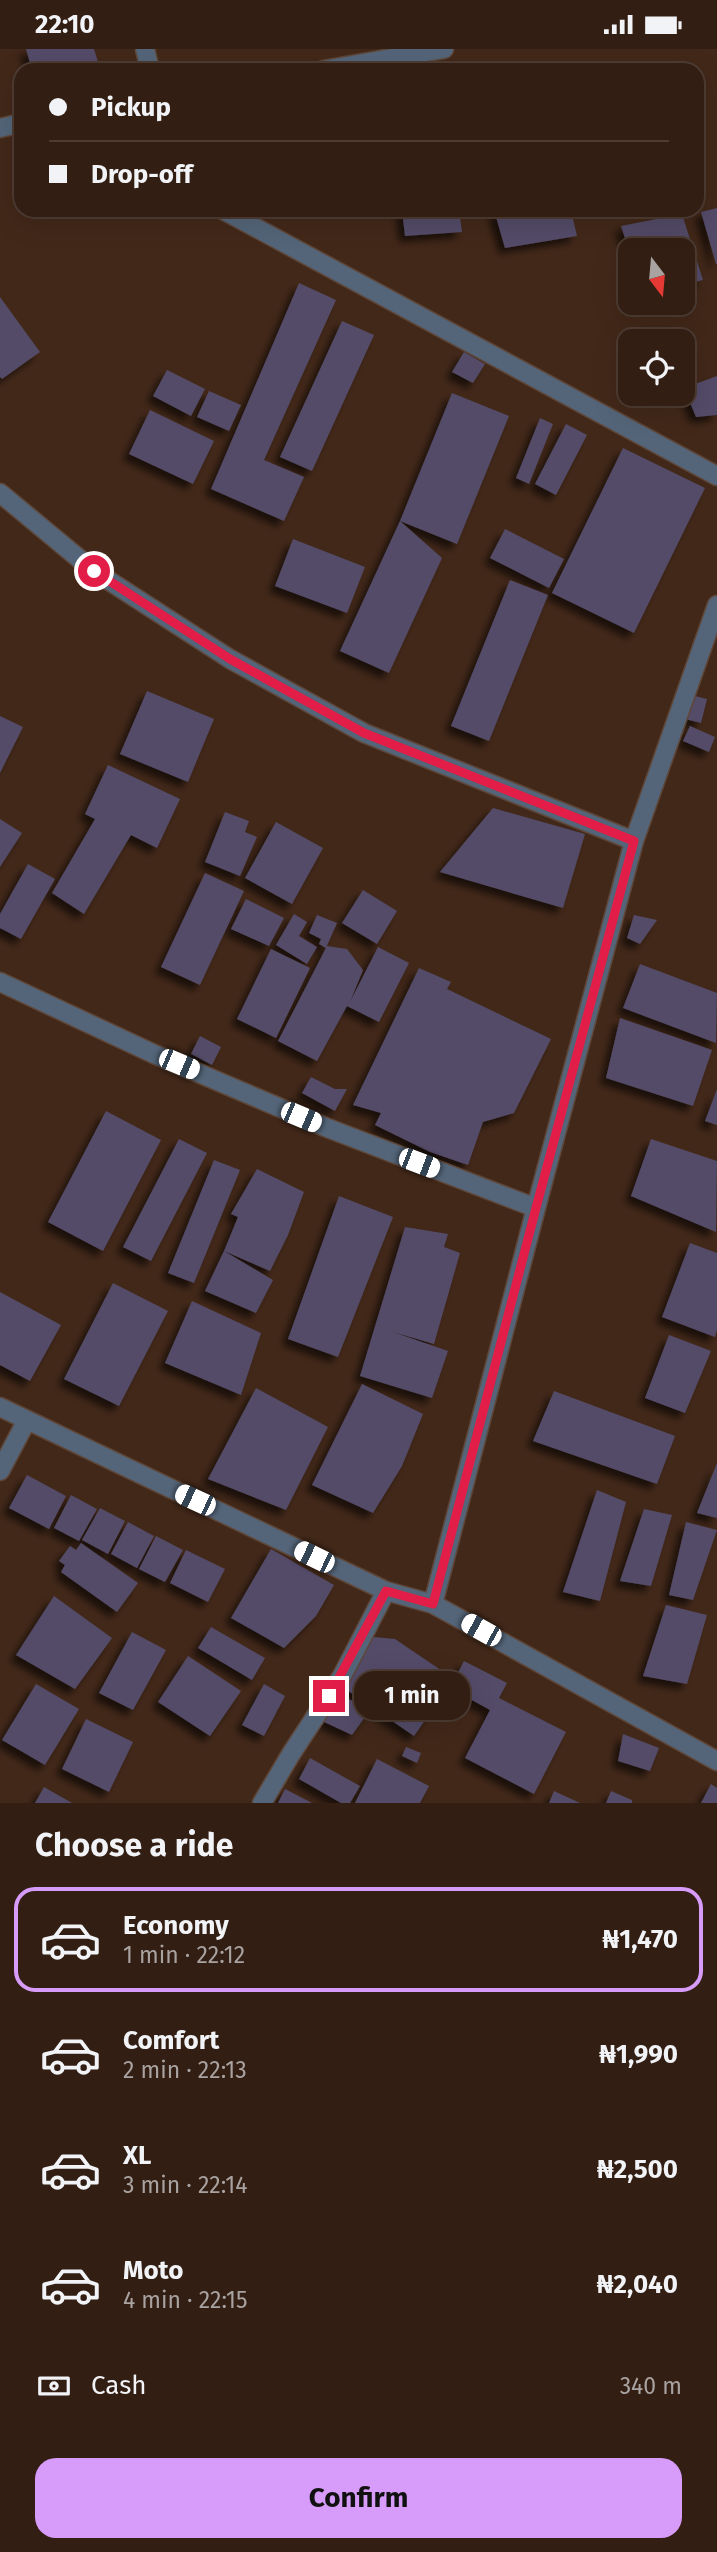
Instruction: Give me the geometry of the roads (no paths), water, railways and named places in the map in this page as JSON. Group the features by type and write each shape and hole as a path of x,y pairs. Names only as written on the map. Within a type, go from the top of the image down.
{"street":[{"path":"363,63 444,49"},
{"path":"236,217 717,476"},
{"path":"0,493 94,571 230,659 340,720 364,733 634,841"},
{"path":"433,1604 634,841 717,605"},
{"path":"0,982 325,1127 536,1208"},
{"path":"0,1407 386,1591 433,1604 717,1761"},
{"path":"0,1471 27,1420"},
{"path":"262,1803 290,1754 342,1676 386,1591"}]}
